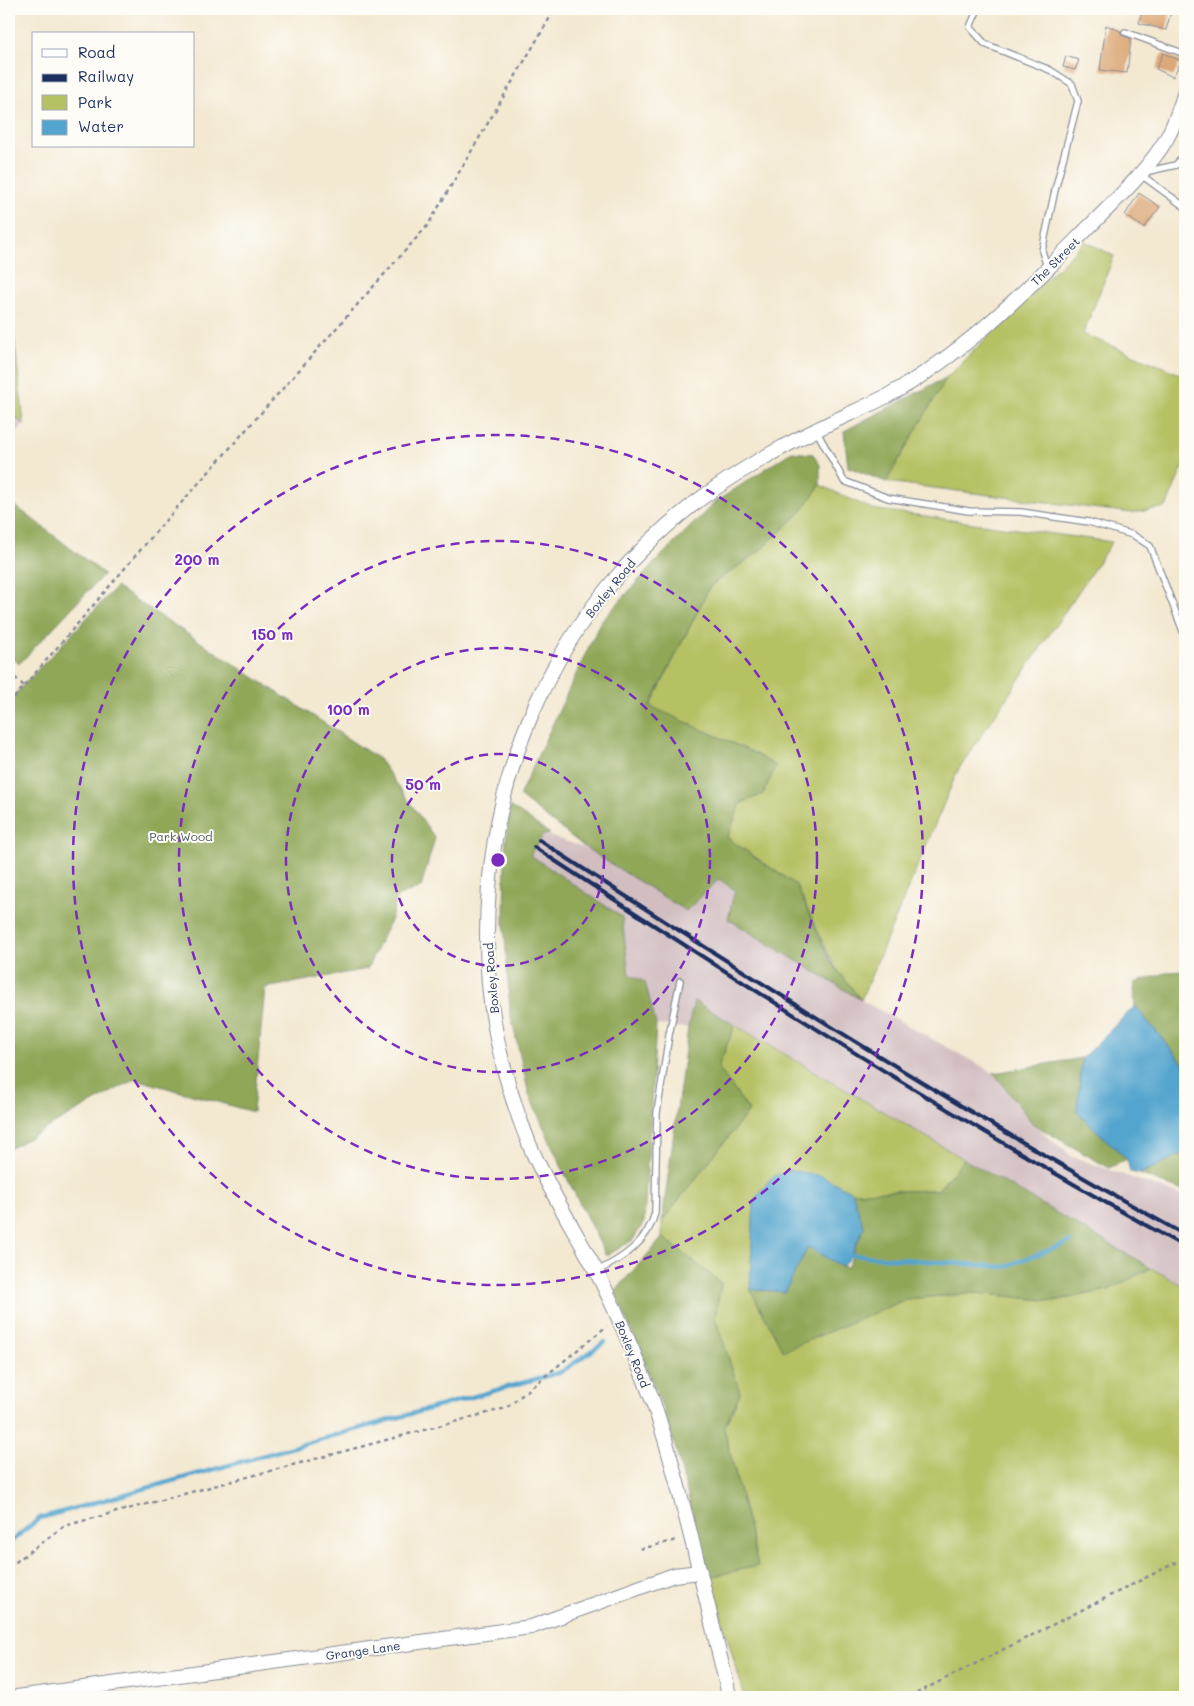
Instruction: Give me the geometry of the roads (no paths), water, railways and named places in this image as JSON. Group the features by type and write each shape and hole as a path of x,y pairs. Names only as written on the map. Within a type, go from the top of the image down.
{"street":[{"name":"The Street","path":"888,396 955,352 1000,315 1047,269 1140,174 1165,142 1176,120 1185,95"},
{"name":"Boxley Road","path":"729,1697 700,1572 663,1431 641,1370 618,1317 529,1144 510,1087 495,1024 490,987 487,943 492,853 508,777 528,722 567,646 612,582 659,532 718,486 770,453 888,396"},
{"name":"Grange Lane","path":"18,1697 530,1627 674,1575 700,1572"}],"lane":[{"path":"978,9 970,27 985,44 1050,70 1072,84 1078,101 1055,190 1042,251 1047,269"},
{"path":"1124,32 1185,54"},
{"path":"1140,174 1176,165 1185,154"},
{"path":"1140,174 1185,207"},
{"path":"816,430 844,481 888,498 969,511 1021,512 1089,522 1133,535 1150,546 1185,636"},
{"path":"596,1271 618,1261 626,1255 652,1226 655,1213 656,1113 680,981"}],"water":[{"path":"1135,1006 1185,1066 1185,1152 1140,1174 1130,1172 1127,1159 1077,1112 1082,1058"},
{"path":"790,1170 822,1176 852,1192 864,1227 851,1255 842,1267 808,1247 785,1292 750,1289 754,1200 771,1178"}],"waterway":[{"path":"851,1255 1004,1267 1070,1242"},
{"path":"9,1543 40,1518 561,1372 605,1342"}],"railway":[{"path":"539,840 698,943 939,1093 1102,1189 1185,1235"},
{"path":"534,847 775,1003 937,1103 1185,1247"}],"park label":[{"name":"Park Wood","path":"181,836"}]}
